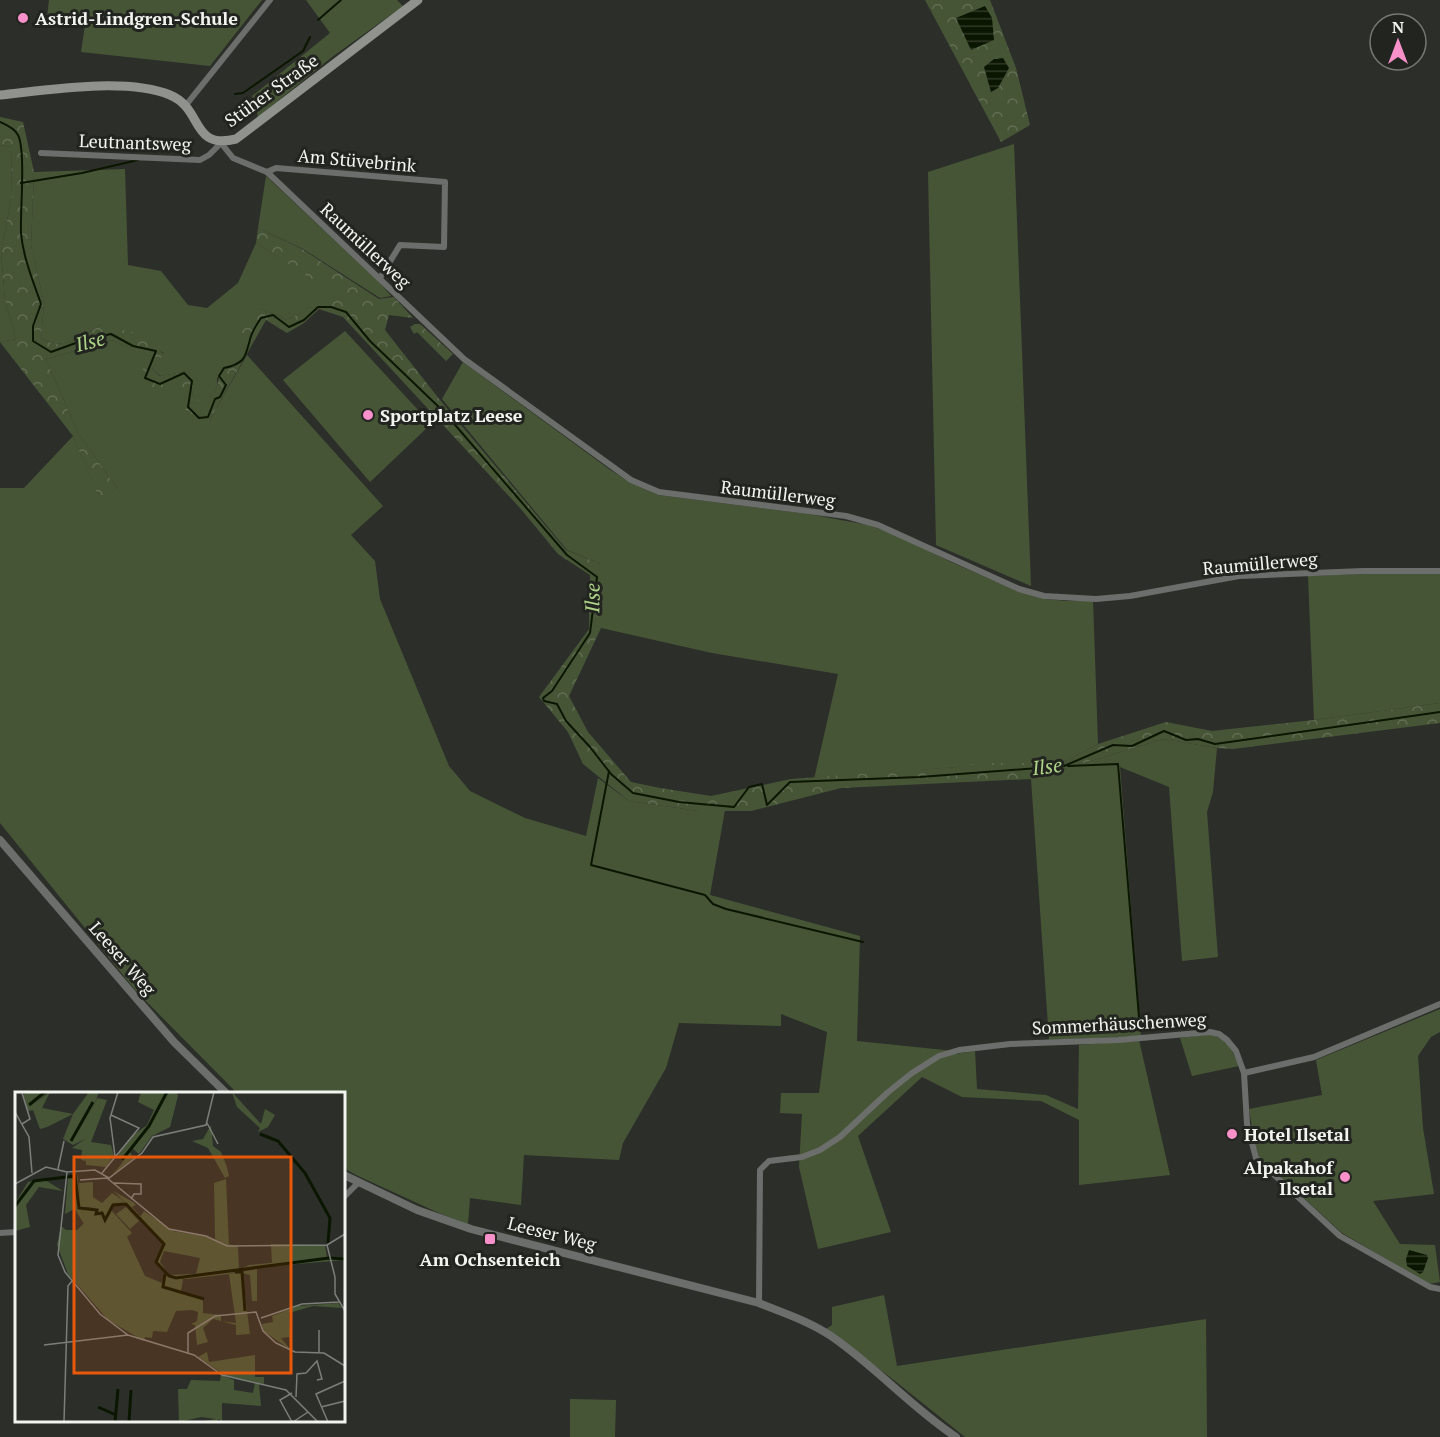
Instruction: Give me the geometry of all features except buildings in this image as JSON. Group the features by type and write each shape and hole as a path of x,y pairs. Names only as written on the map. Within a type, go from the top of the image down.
{"main road":[{"name":"Stüher Straße","path":"186,105 210,140 221,143 236,139 418,0"},
{"path":"0,95 117,87 156,91 178,99 186,105"}],"street":[{"path":"186,105 270,0"},
{"name":"Leutnantsweg","path":"41,153 200,160 221,143"},
{"name":"Raumüllerweg","path":"221,143 232,158 267,172 464,359 631,480 659,492 846,516 878,525 1019,589 1044,596 1096,598 1130,596 1239,576 1269,574 1440,571"},
{"name":"Am Stüvebrink","path":"267,172 276,168 445,182 444,247 400,245 380,278"},
{"name":"Leeser Weg","path":"0,840 174,1042 225,1092"},
{"path":"1244,1073 1314,1057 1440,1004"},
{"name":"Sommerhäuschenweg","path":"759,1303 760,1170 769,1161 801,1157 820,1150 840,1137 912,1073 939,1056 959,1050 1010,1044 1118,1040 1210,1032 1219,1034 1236,1051 1244,1073 1247,1124 1256,1158 1340,1236 1430,1287 1440,1289"},
{"name":"Leeser Weg","path":"345,1176 417,1210 471,1230 759,1303 797,1318 830,1335 929,1418 956,1437"},
{"path":"345,1196 357,1183"},
{"path":"0,1233 15,1232"}],"green space":[{"path":"49,0 262,0 210,66 81,52 85,25 47,18"},
{"path":"306,0 397,0 403,6 332,57 258,117 252,96 330,33"},
{"path":"925,0 990,0 1016,68 1030,125 1001,142"},
{"path":"0,117 23,122 34,172 31,245 44,303 41,338 49,342 72,341 101,325 132,332 164,354 152,369 160,376 188,371 196,378 192,395 206,406 217,386 222,364 241,355 241,328 261,309 288,320 333,293 256,243 258,228 302,249 379,299 394,297 413,318 389,315 385,330 440,400 566,550 601,564 601,628 569,696 588,732 631,782 711,796 791,779 957,767 979,763 1062,763 1098,744 1166,722 1212,731 1440,703 1440,723 1233,749 1163,739 1031,779 841,788 751,811 699,811 629,801 583,764 568,732 539,697 589,629 590,575 558,554 520,508 343,317 319,309 304,323 287,333 266,320 209,421 194,418 186,411 179,387 154,390 141,377 146,357 112,340 46,359 78,433 117,488 99,498 73,436 0,342 16,339 5,300 1,252 12,195 11,147 0,145"},
{"path":"1014,144 1031,586 936,545 928,172"},
{"path":"0,145 11,147 12,195 1,252 5,300 16,339 0,342"},
{"path":"125,169 128,265 161,271 188,305 207,308 238,283 256,243 334,293 288,320 261,309 241,356 217,378 217,386 206,407 192,395 195,378 188,371 161,376 152,369 164,353 101,325 65,343 49,342 41,338 44,303 31,245 34,172"},
{"path":"266,176 391,296 380,298 303,249 258,228"},
{"path":"420,324 453,354 446,361 417,332 414,334 410,327"},
{"name":"Sportplatz Leese","path":"345,331 431,424 370,482 283,380"},
{"path":"112,340 147,357 141,377 179,387 209,421 247,355 383,506 351,535 375,561 380,599 449,766 470,791 525,818 586,836 598,778 629,801 699,811 725,810 710,895 860,936 857,1041 954,1051 955,1054 975,1051 977,1089 1046,1095 1078,1109 1079,1045 1139,1040 1170,1175 1079,1185 1079,1120 1041,1101 962,1097 922,1077 858,1136 891,1232 818,1249 799,1167 802,1114 780,1113 781,1093 819,1093 827,1032 781,1014 781,1026 679,1023 666,1068 623,1143 619,1160 524,1155 521,1205 470,1198 468,1224 441,1214 345,1169 345,1092 236,1092 136,991 0,823 0,488 24,488 73,436 99,497 117,488 78,433 46,359"},
{"path":"463,362 609,469 629,482 658,495 808,514 868,525 901,537 1019,592 1044,599 1093,600 1098,744 1062,763 979,764 814,779 838,674 712,653 601,628 601,564 567,550 442,399"},
{"path":"1440,574 1440,703 1314,720 1308,576"},
{"path":"1163,739 1217,748 1213,792 1207,812 1218,957 1182,961 1169,787 1120,767 1141,1036 1049,1040 1031,779"},
{"path":"1440,1009 1440,1032 1431,1037 1418,1056 1423,1128 1434,1194 1373,1201 1400,1244 1435,1245 1440,1282 1429,1284 1342,1233 1259,1157 1249,1109 1322,1095 1316,1060"},
{"path":"1210,1034 1229,1046 1239,1066 1192,1076 1180,1038"},
{"path":"884,1295 897,1366 1206,1319 1207,1437 965,1437 826,1329 832,1325 832,1307"},
{"path":"570,1399 616,1400 615,1437 570,1437"}],"shaded area":[{"path":"985,6 992,18 994,40 971,50 956,18"},
{"path":"1003,58 1009,68 998,88 991,92 984,67 994,59"},
{"path":"1409,1250 1427,1255 1423,1272 1420,1274 1407,1266 1406,1259"}],"waterway":[{"path":"318,20 341,0"},
{"path":"235,94 243,93 303,51 310,37"},
{"name":"Ilse","path":"0,122 18,135 22,154 22,242 41,304 33,326 33,341 51,352 84,340 111,334 133,346 156,351 145,378 160,384 184,373 192,381 188,407 199,418 208,417 215,399 220,397 226,385 219,376 224,368 237,364 244,358 252,334 261,318 273,315 289,327 304,320 318,307 331,307 346,312 370,341 444,412 567,555 597,577 590,633 552,691 543,698 544,701 557,704 566,721 611,774 633,793 679,802 734,807 749,787 762,784 767,805 790,782 920,777 1064,766 1113,745 1132,746 1164,731 1186,740 1198,739 1215,744 1440,712"},
{"path":"21,183 82,173 138,160"},
{"path":"1068,766 1118,764 1140,1029"},
{"path":"609,771 591,865 705,895 713,904 726,909 863,942"}],"place":[{"name":"Astrid-Lindgren-Schule","path":"23,18"},
{"name":"Sportplatz Leese","path":"368,415"},
{"name":"Hotel Ilsetal","path":"1232,1134"},
{"name":"Alpakahof Ilsetal","path":"1345,1177"},
{"name":"Am Ochsenteich","path":"490,1239"}]}
